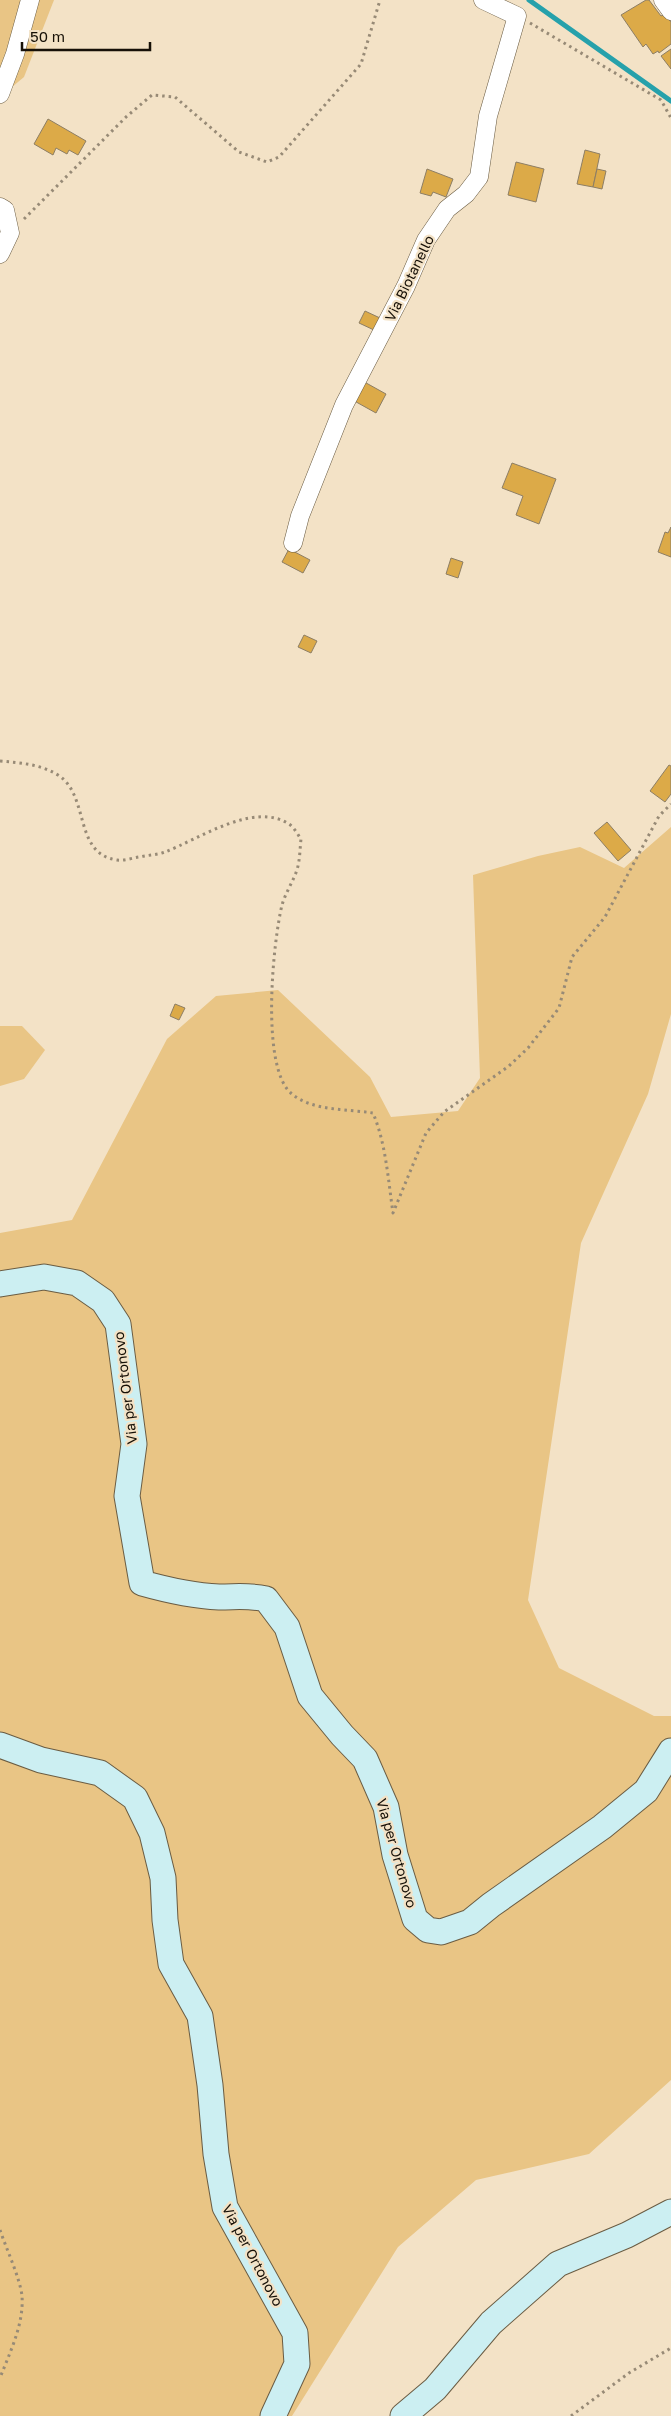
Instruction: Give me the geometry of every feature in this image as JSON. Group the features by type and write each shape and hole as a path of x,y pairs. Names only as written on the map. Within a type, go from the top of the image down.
{"street":[{"path":"0,94 15,54 30,0"},
{"path":"482,0 517,16"},
{"path":"663,0 671,12"},
{"name":"Via Biotanello","path":"293,543 307,498 344,405 406,286 426,240 447,209 466,194 479,177 488,116 517,16"},
{"path":"0,207 5,210 10,233 0,254"},
{"name":"Via per Ortonovo","path":"0,1284 44,1277 77,1283 103,1301 118,1324 134,1444 127,1496 142,1584 176,1593 220,1597 248,1595 266,1599 287,1627 310,1696 342,1735 365,1759 386,1808 395,1855 416,1919 428,1930 441,1932 470,1922 602,1827 646,1791 671,1751"},
{"name":"Via per Ortonovo","path":"0,1745 41,1760 100,1773 135,1798 152,1833 163,1878 165,1920 171,1964 200,2016 210,2086 216,2154 225,2207 295,2332 297,2364 273,2416"},
{"path":"404,2416 435,2390 491,2323 558,2264 627,2235 671,2212"}],"path":[{"path":"10,233 126,116 152,95 175,97 239,152 267,162 279,157 361,64 380,0"},
{"path":"517,16 554,35 661,100 671,118"},
{"path":"0,761 36,764 59,775 69,785 78,804 86,835 101,856 118,860 163,853 238,820 265,816 290,825 301,839 298,867 282,904 274,966 273,1053 278,1075 290,1094 307,1104 372,1112 384,1147 393,1213 426,1133 444,1112 510,1066 528,1048 558,1008 572,957 605,917 660,816 671,804"},
{"path":"0,2230 22,2295 21,2315 14,2342 0,2378"},
{"path":"571,2416 629,2373 671,2348"}],"shaded area":[{"path":"0,0 54,0 24,77 0,97"},
{"path":"671,827 671,1014 648,1094 581,1243 528,1600 559,1668 654,1716 671,1716 671,2080 589,2154 476,2180 398,2247 292,2416 0,2416 0,1233 72,1220 167,1039 216,996 278,990 370,1077 391,1117 458,1111 480,1078 473,875 538,856 580,847 624,868"},
{"path":"0,1026 22,1026 45,1050 24,1079 0,1086"}],"building":[{"path":"649,0 661,16 665,14 671,22 671,44 659,53 658,51 653,54 646,44 643,47 621,15"},
{"path":"671,49 671,69 661,56"},
{"path":"48,119 86,141 78,155 69,150 67,154 56,148 53,155 34,144"},
{"path":"585,150 600,154 593,187 577,184"},
{"path":"516,162 544,169 536,202 508,195"},
{"path":"427,169 453,179 446,197 433,192 431,196 420,193"},
{"path":"597,169 606,171 602,189 593,187"},
{"path":"365,311 380,318 374,330 359,323"},
{"path":"359,379 386,394 376,413 349,398"},
{"path":"512,463 556,479 539,524 516,515 523,496 502,488"},
{"path":"671,527 671,557 658,552 665,532 668,533"},
{"path":"289,549 310,560 303,573 282,562"},
{"path":"451,558 463,562 458,578 446,574"},
{"path":"304,635 317,641 311,653 298,647"},
{"path":"669,765 671,766 671,794 665,802 650,791"},
{"path":"607,822 631,850 618,861 594,833"},
{"path":"175,1004 185,1008 179,1020 170,1016"}],"waterway":[{"path":"529,0 671,101"}]}
